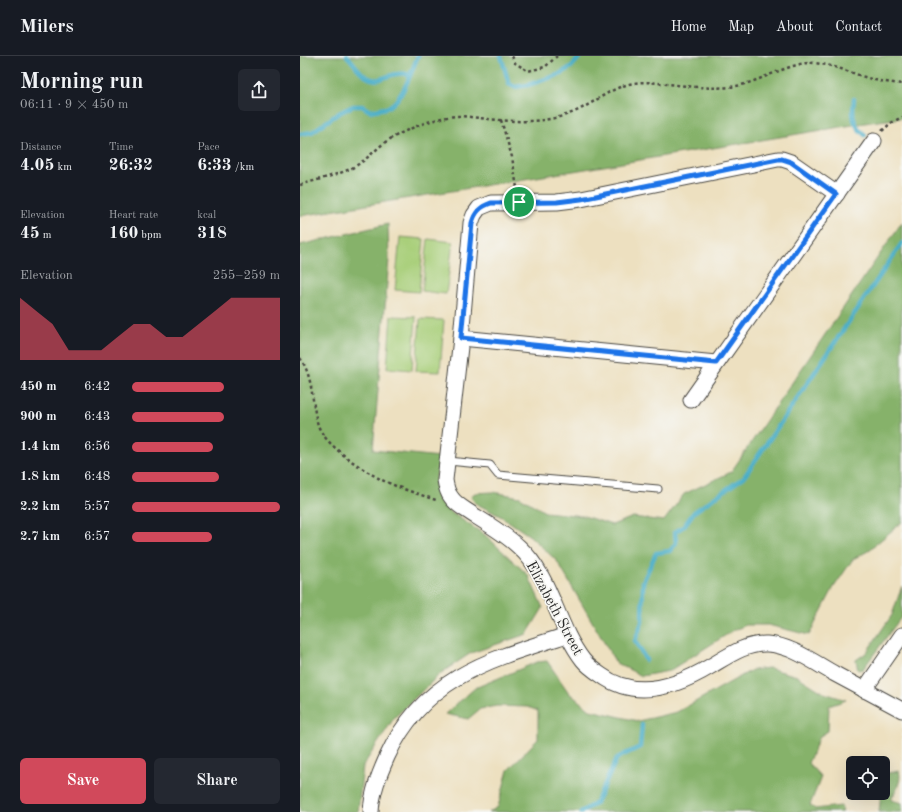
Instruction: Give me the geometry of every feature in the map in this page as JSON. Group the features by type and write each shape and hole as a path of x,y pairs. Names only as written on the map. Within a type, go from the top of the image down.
{"street":[{"path":"691,400 874,141"},
{"name":"Elizabeth Street","path":"836,194 791,162 782,159 581,199 491,203 479,208 474,215 472,223 446,486 448,493 457,504 510,539 527,556 547,588 567,634 583,661 602,676 619,685 643,690 668,686 703,671 735,652 752,645 778,645 798,654 902,710"},
{"path":"461,338 716,363"},
{"path":"371,812 378,776 390,751 403,728 418,710 440,689 468,670 501,656 567,634"},
{"path":"864,690 902,635"}],"lane":[{"path":"448,462 490,465 498,475 658,489"}],"path":[{"path":"512,56 516,63 528,71 545,67 557,56"},
{"path":"300,185 351,168 395,137 415,127 444,118 457,116 526,122 561,117 576,111 610,91 623,85 635,82 699,87 736,86 806,63 824,64 874,80 902,84"},
{"path":"874,141 884,129 902,117"},
{"path":"501,120 512,157 519,202"},
{"path":"300,358 308,374 318,425 321,433 326,439 343,454 381,479 405,490 448,504 457,504"}],"green space":[{"path":"300,56 902,56 902,118 300,216"},
{"path":"902,222 902,522 868,551 853,559 834,587 809,635 768,625 746,625 734,630 669,671 642,676 616,663 557,561 530,536 502,517 475,503 471,496 475,493 493,492 520,497 545,512 584,516 612,525 633,517 664,521 684,494 731,472"},
{"path":"388,224 389,259 373,450 440,457 435,482 437,493 449,511 485,535 528,575 543,608 527,634 471,653 441,673 394,718 363,766 358,812 300,812 300,245"},
{"path":"400,237 424,239 419,292 395,290"},
{"path":"428,239 453,242 446,294 422,291"},
{"path":"391,316 416,317 412,370 387,368"},
{"path":"420,319 444,320 440,372 416,371"},
{"path":"902,586 902,616 863,669 858,670 856,660 866,653 892,615"},
{"path":"547,661 569,693 590,710 638,721 677,712 752,670 769,668 797,676 824,693 846,700 829,706 828,731 820,736 808,763 821,777 810,805 815,809 841,806 843,812 489,812 498,807 508,770 538,739 538,711 528,707 497,706 480,709 468,719 445,714 475,688 537,662"},
{"path":"899,771 899,782 891,800 902,803 902,812 879,812 880,800 890,800 890,773"}],"waterway":[{"path":"347,56 361,72 371,79 375,80 399,74 410,75"},
{"path":"300,134 312,132 339,113 353,106 362,106 370,111 386,108 392,105 402,93 418,56"},
{"path":"501,56 509,84 515,87 528,85 558,75 571,67 581,56"},
{"path":"854,99 853,110 855,123 865,135"},
{"path":"646,660 635,641 642,622 643,582 656,553 670,551 676,543 675,532 684,526 694,512 744,477 902,243"},
{"path":"581,812 596,803 617,758 640,747 642,725"}],"route":[{"path":"778,159 791,162 836,194 716,363 461,338 474,215 479,208 484,205 491,203 519,202 557,202 607,195 778,159"}]}
